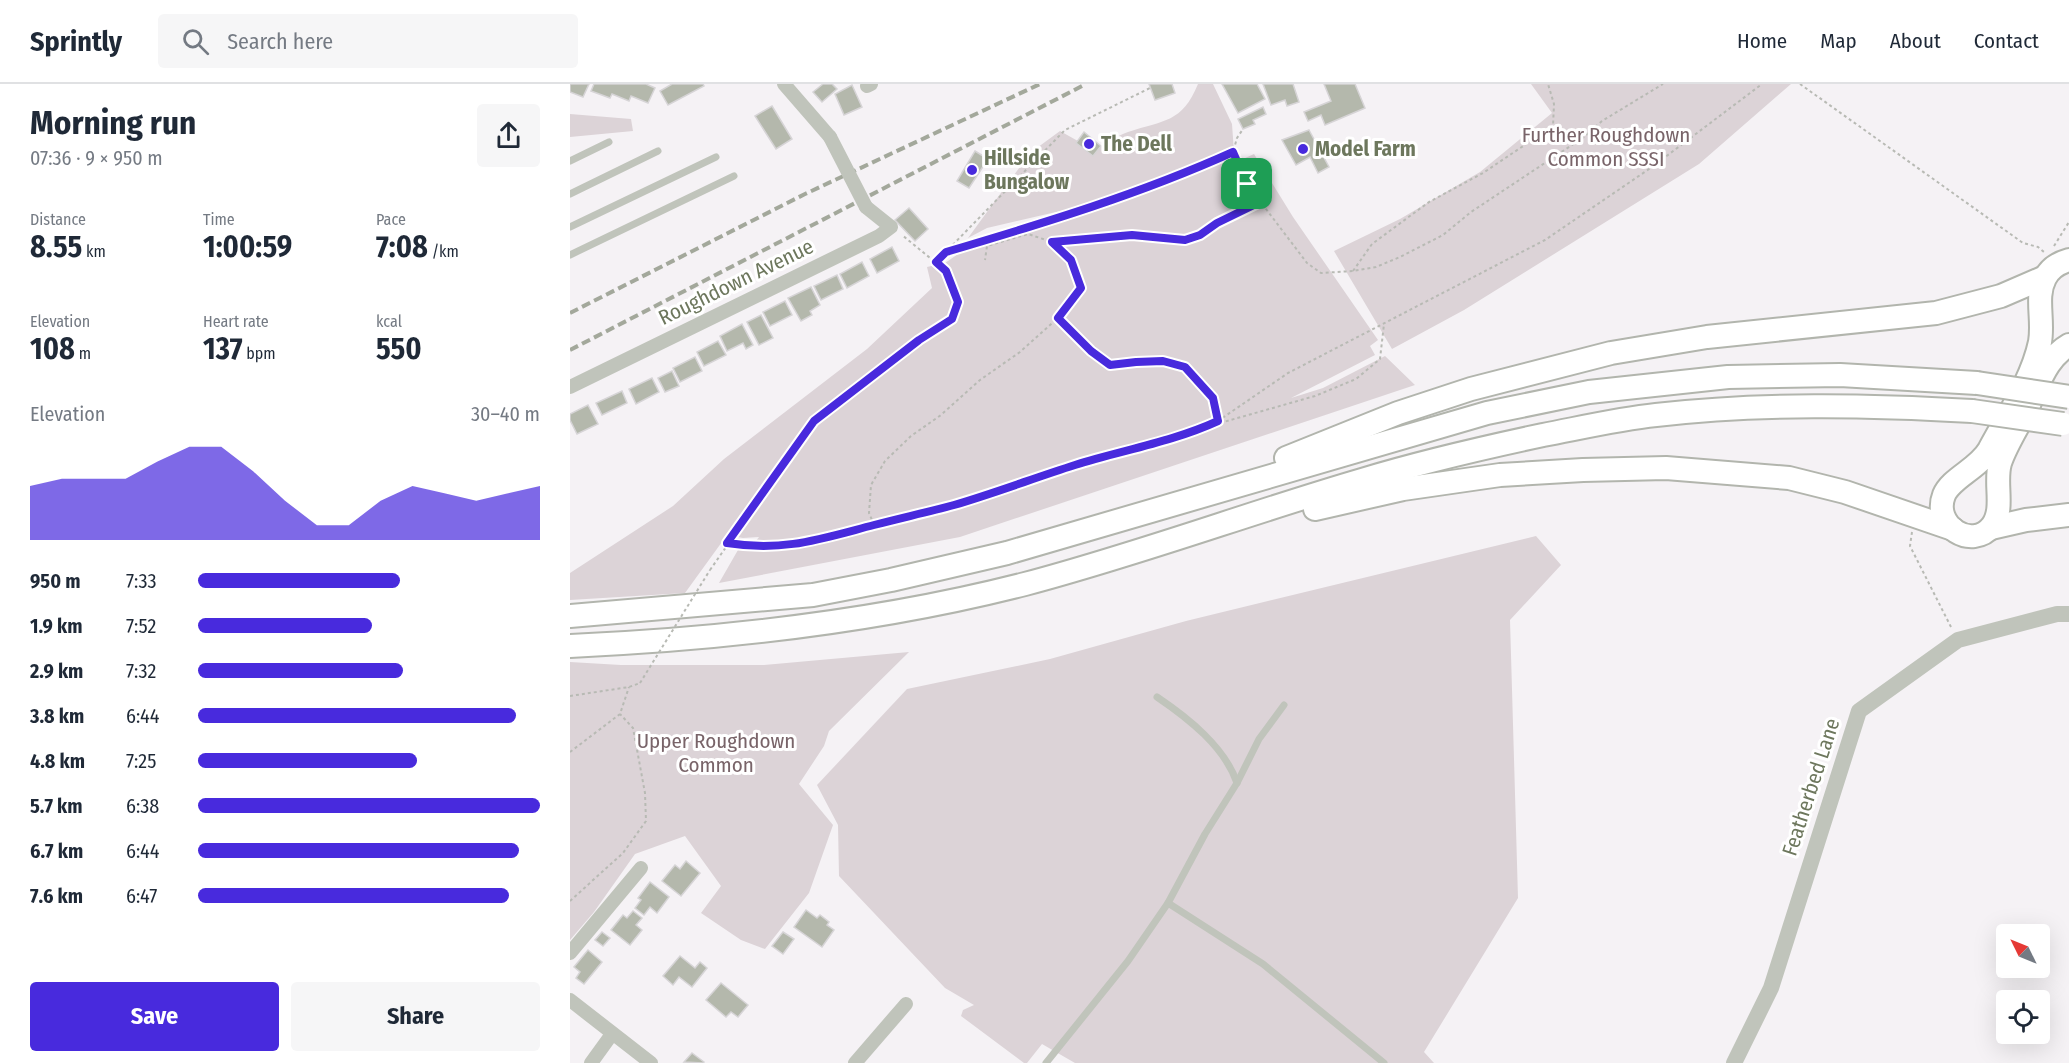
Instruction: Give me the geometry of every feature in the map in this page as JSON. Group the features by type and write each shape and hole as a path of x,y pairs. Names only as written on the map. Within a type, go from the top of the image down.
{"highway":[{"path":"1218,492 1254,470 1398,413 1471,389 1611,352 1707,337 1936,313 2001,296 2057,258"},
{"path":"2057,258 2040,291 2043,321 2034,364 1984,459 1946,490 1941,504 1943,518 1953,529 1959,534 1971,536 1991,528 2026,520 2069,515"},
{"path":"1991,528 1997,518 2000,464 2049,363 2069,345"},
{"path":"570,616 813,595 1007,553 1486,413 1589,392 1728,377 1840,375 1977,383 2069,397"},
{"path":"570,646 704,637 846,620 1022,584 1167,543 1361,480 1473,450 1655,415 1816,405 1882,406 1972,411 2066,424"},
{"path":"1231,522 1280,516 1403,489 1500,476 1583,470 1666,468 1788,478 1845,492 1953,529"}],"street":[{"path":"784,84 830,137 866,207 891,227"},
{"name":"Roughdown Avenue","path":"570,387 879,236 891,227"},
{"name":"Featherbed Lane","path":"1734,1063 1771,988 1859,711 1958,640 2057,614 2069,614"},
{"path":"570,953 640,868"},
{"path":"570,1000 651,1063"},
{"path":"855,1063 906,1004"},
{"path":"591,1063 612,1034"}],"lane":[{"path":"571,159 609,142"},
{"path":"570,194 658,151"},
{"path":"570,227 716,157"},
{"path":"570,255 734,176"},
{"path":"1157,697 1175,710 1225,758 1232,768 1237,783"},
{"path":"1046,1063 1128,961 1168,903 1205,834 1237,783 1259,739 1284,705"},
{"path":"1168,903 1263,964 1384,1063"}],"path":[{"path":"1353,272 1372,244 1420,209 1554,126 1554,104 1548,84"},
{"path":"1243,129 1237,138 1233,152 1247,184 1260,202 1307,263 1321,273 1353,272 1376,267 1443,235 1471,212 1584,137 1602,121 1663,84"},
{"path":"1219,422 1288,373 1545,240 1652,167 1762,84"},
{"path":"1800,84 2023,243 2038,247 2057,258 2069,222"},
{"path":"936,262 1065,130 1150,88"},
{"path":"946,252 1082,212 1174,179 1233,152"},
{"path":"985,260 987,246 1028,234 1052,242 1132,235 1185,240 1200,235 1217,223 1260,202"},
{"path":"570,696 640,683 727,543 814,421 919,340 952,319 958,302 946,271 891,227"},
{"path":"874,525 869,513 871,485 885,461 980,380 1020,352 1058,318 1081,288 1071,260 1052,242"},
{"path":"1058,318 1091,351 1110,365 1163,361 1185,367 1213,398 1219,422"},
{"path":"727,543 757,547 786,546 832,538 955,504 1084,462 1148,447 1191,434 1219,422 1315,396 1356,379 1380,359 1384,323"},
{"path":"727,543 732,547"},
{"path":"1910,546 1958,640"},
{"path":"570,752 620,714 628,687"},
{"path":"570,901 623,853 646,821 645,793 633,728 620,714"}],"green space":[{"path":"1198,84 1213,84 1232,124 1234,152 1173,174 1241,156 1243,159 1254,154 1293,217 1378,340 1370,346 1375,355 1291,398 1323,388 1385,356 1415,385 960,537 719,583 742,543 756,541 759,537 743,538 727,535 685,593 570,600 570,573 673,506 724,459 867,349 932,288 927,267 945,263 964,250 1069,209 987,228 968,238 1030,153 1060,131 1094,150 1124,134 1162,122 1178,113 1192,97"},
{"name":"Further Roughdown Common SSSI","path":"1531,84 1791,84 1699,164 1464,310 1392,349 1334,251 1400,219 1480,172 1552,113"},
{"path":"570,114 631,119 633,131 570,137"},
{"path":"1536,536 1561,565 1510,620 1518,898 1424,1052 1434,1063 1075,1063 1042,1044 1027,1063 1024,1063 961,1016 963,1010 974,1005 945,988 839,876 838,825 817,785 907,689 1050,659 1186,621"},
{"name":"Upper Roughdown Common","path":"909,652 829,731 824,746 799,784 833,825 809,893 765,949 741,940 701,913 721,886 685,836 635,854 594,912 570,940 570,662 621,665 764,665"}],"building":[{"path":"570,84 589,84 583,97 570,92"},
{"path":"594,84 646,84 655,88 648,103 631,96 629,101 612,94 610,98 591,91"},
{"path":"672,84 703,84 704,86 668,105 660,91"},
{"path":"823,84 832,84 837,89 822,102 813,92"},
{"path":"1149,84 1172,84 1175,93 1155,100"},
{"path":"1222,84 1257,84 1265,99 1238,113"},
{"path":"1263,84 1293,84 1299,102 1287,106 1285,100 1271,105"},
{"path":"1324,84 1355,84 1365,108 1325,125 1321,115 1308,121 1304,112 1331,101"},
{"path":"852,85 862,107 844,115 835,94"},
{"path":"772,106 792,139 776,149 755,116"},
{"path":"1263,107 1266,114 1253,120 1255,124 1243,129 1238,119"},
{"name":"Model Farm","path":"1309,130 1329,167 1318,173 1310,157 1296,165 1282,140"},
{"name":"The Dell","path":"1084,132 1101,146 1093,156 1076,143"},
{"name":"Hillside Bungalow","path":"975,151 988,159 969,188 957,181"},
{"path":"909,208 928,229 915,241 895,220"},
{"path":"892,247 899,261 877,273 870,259"},
{"path":"862,262 869,276 847,288 840,274"},
{"path":"837,275 843,289 821,300 814,286"},
{"path":"811,287 820,305 810,311 812,315 801,321 788,298"},
{"path":"785,301 792,315 770,326 763,312"},
{"path":"761,315 773,338 759,345 747,322"},
{"path":"742,324 753,345 746,349 743,343 727,351 720,336"},
{"path":"718,341 726,355 704,366 697,352"},
{"path":"695,357 702,371 680,382 673,368"},
{"path":"672,371 679,386 665,392 658,378"},
{"path":"652,378 659,392 636,404 629,389"},
{"path":"622,391 627,403 602,415 596,403"},
{"path":"588,405 598,424 577,434 570,420 570,414"},
{"path":"686,861 700,873 681,896 662,881 675,865 680,869"},
{"path":"650,882 669,897 657,913 650,907 644,915 635,908 641,900 638,898"},
{"path":"806,910 817,918 820,915 829,922 827,925 834,930 822,947 794,927"},
{"path":"633,911 642,918 636,925 642,930 630,945 611,930 623,915 627,918"},
{"path":"602,932 610,938 603,946 595,940"},
{"path":"783,932 794,939 783,954 772,946"},
{"path":"588,950 602,962 584,984 576,978 580,972 574,967"},
{"path":"680,956 695,968 700,962 707,968 692,987 679,977 673,985 663,976"},
{"path":"721,983 748,1005 738,1017 731,1012 726,1017 706,1000"},
{"path":"692,1053 704,1062 684,1062"}],"railway":[{"path":"570,313 805,194 1040,84"},
{"path":"570,350 1086,84"}],"place":[{"name":"The Dell","path":"1089,144"},
{"name":"Model Farm","path":"1303,149"},
{"name":"Hillside Bungalow","path":"972,170"}],"route":[{"path":"1233,152 1247,184 1260,202 1217,223 1200,235 1185,240 1132,235 1052,242 1071,260 1081,288 1058,318 1091,351 1110,365 1163,361 1185,367 1213,398 1218,421 1191,434 1084,462 955,504 832,538 786,546 757,547 727,543 814,421 919,340 952,319 958,302 946,271 936,262 946,252 1082,212 1174,179 1233,152"}]}
